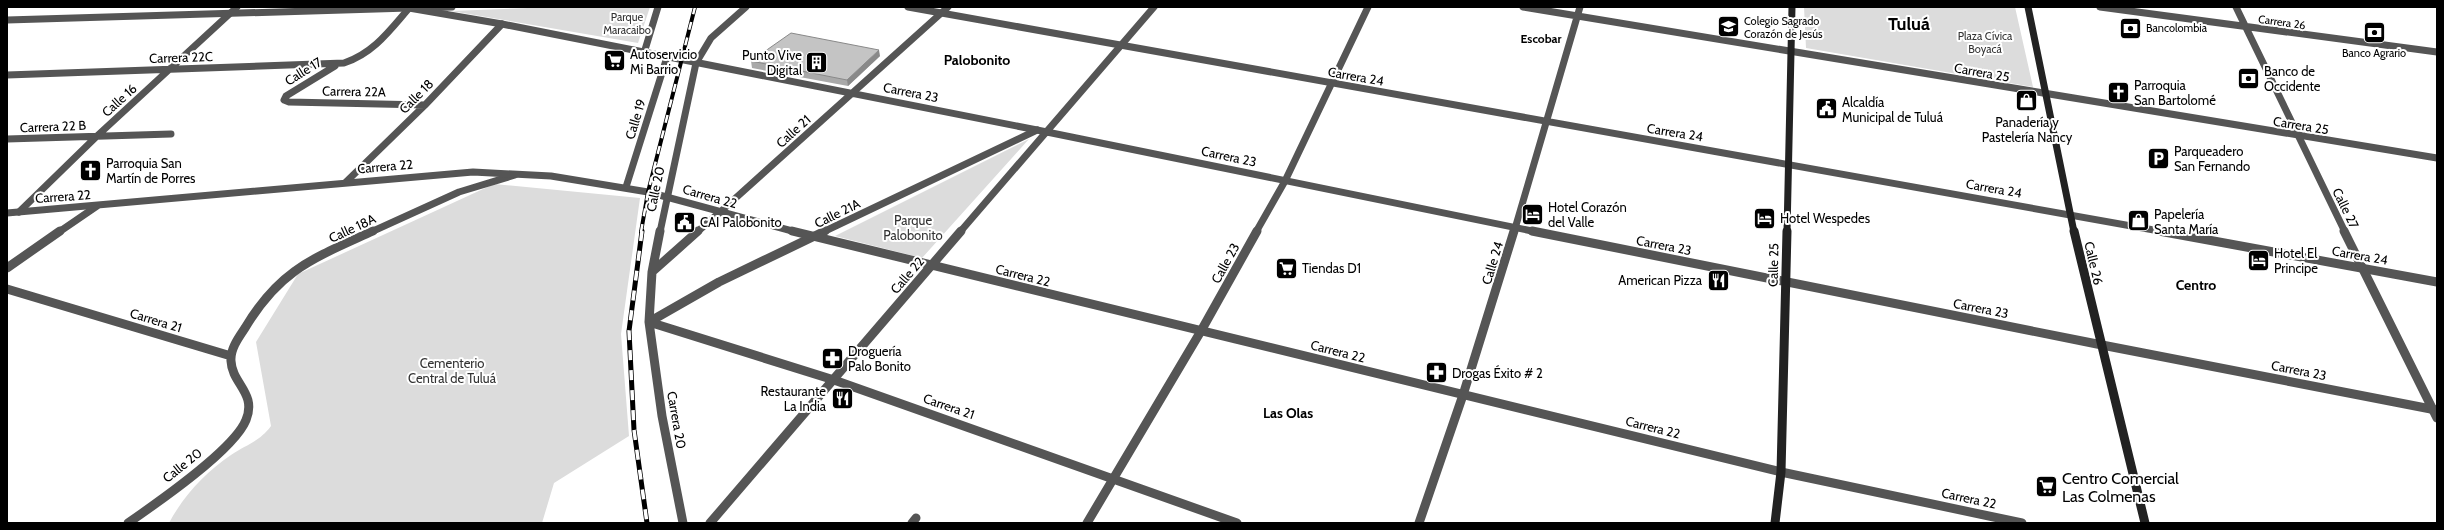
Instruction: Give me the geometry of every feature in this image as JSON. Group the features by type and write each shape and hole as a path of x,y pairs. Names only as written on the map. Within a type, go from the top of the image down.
{"main road":[{"name":"Calle 25","path":"1775,523 1781,472 1786,283 1787,163 1792,51 1792,7"},
{"name":"Calle 26","path":"2028,7 2070,214 2145,523"}],"street":[{"name":"Calle 16","path":"19,212 97,136 237,7"},
{"path":"409,8 452,7"},
{"path":"644,53 658,7"},
{"name":"Calle 20","path":"649,322 652,272 696,63 702,49 714,33 746,7"},
{"name":"Carrera 24","path":"908,7 1545,122 1787,163 2437,282"},
{"name":"Calle 21","path":"652,272 853,94 948,7"},
{"name":"Calle 22","path":"710,523 1154,7"},
{"name":"Calle 23","path":"1087,523 1112,478 1201,331 1285,181 1368,7"},
{"name":"Carrera 25","path":"1523,7 2437,158"},
{"name":"Calle 24","path":"1419,523 1463,395 1515,228 1580,7"},
{"name":"Carrera 26","path":"2100,7 2437,52"},
{"name":"Calle 27","path":"2236,7 2362,268 2435,410 2437,418"},
{"name":"Carrera 23","path":"7,20 409,8 502,24 1047,131 1786,283 2435,410"},
{"name":"Carrera 22C","path":"7,75 337,64 356,60 372,51 409,8"},
{"name":"Calle 18","path":"346,182 425,105 502,24"},
{"name":"Calle 19","path":"626,187 667,57"},
{"name":"Calle 17","path":"284,100 286,96 337,64"},
{"name":"Carrera 22A","path":"284,100 289,102 425,105"},
{"name":"Calle 21A","path":"649,322 719,282 1037,130"},
{"name":"Carrera 22 B","path":"7,139 171,134"},
{"name":"Carrera 22","path":"7,213 473,172 522,173 626,187 667,197 719,213 932,266 1781,472 2022,523"},
{"name":"Calle 18A","path":"231,356 245,329 270,291 297,268 460,191 492,180 522,173"},
{"path":"7,268 97,206"},
{"name":"Carrera 21","path":"7,289 231,356"},
{"name":"Carrera 21","path":"649,322 834,380 1237,523"},
{"name":"Carrera 20","path":"649,322 662,416 683,523"},
{"name":"Calle 20","path":"128,523 194,474 226,445 246,421 250,410 248,398 232,365 231,356"}],"green space":[{"name":"Parque Maracaibo","path":"555,7 650,7 638,43 451,11"},
{"name":"Plaza Cívica Boyacá","path":"1804,7 2015,7 2033,87 1806,48"},
{"name":"Parque Palobonito","path":"1029,139 922,258 835,236"},
{"name":"Cementerio Central de Tuluá","path":"494,184 640,198 621,334 629,436 554,483 542,523 169,523 182,503 204,477 231,455 262,436 271,426 256,342 298,274"}],"building":[{"name":"Punto Vive Digital","path":"791,33 879,50 847,80 751,61"}],"railway":[{"path":"641,232 648,192 695,7"},
{"path":"642,231 629,331 634,430 647,523"}],"place":[{"name":"Colegio Sagrado Corazón de Jesús","path":"1729,27"},
{"name":"Bancolombia","path":"2130,28"},
{"name":"Banco Agrario","path":"2374,33"},
{"name":"Autoservicio Mi Barrio","path":"614,61"},
{"name":"Punto Vive Digital","path":"817,62"},
{"name":"Banco de Occidente","path":"2249,78"},
{"name":"Parroquia San Bartolomé","path":"2118,92"},
{"name":"Panadería y Pastelería Nancy","path":"2027,100"},
{"name":"Alcaldía Municipal de Tuluá","path":"1826,109"},
{"name":"Parqueadero San Fernando","path":"2158,158"},
{"name":"Parroquia San Martín de Porres","path":"91,170"},
{"name":"Hotel Corazón del Valle","path":"1533,214"},
{"name":"Hotel Wespedes","path":"1765,218"},
{"name":"Papelería Santa María","path":"2138,221"},
{"name":"CAI Palobonito","path":"684,222"},
{"name":"Hotel El Principe","path":"2258,260"},
{"name":"Tiendas D1","path":"1287,268"},
{"name":"American Pizza","path":"1718,280"},
{"name":"Droguería Palo Bonito","path":"832,358"},
{"name":"Drogas Éxito # 2","path":"1437,373"},
{"name":"Restaurante La India","path":"842,398"},
{"name":"Centro Comercial Las Colmenas","path":"2046,487"}],"district":[{"name":"Tuluá","path":"1909,24"},
{"name":"Escobar","path":"1541,38"},
{"name":"Palobonito","path":"977,60"},
{"name":"Centro","path":"2196,285"},
{"name":"Las Olas","path":"1288,413"}]}
